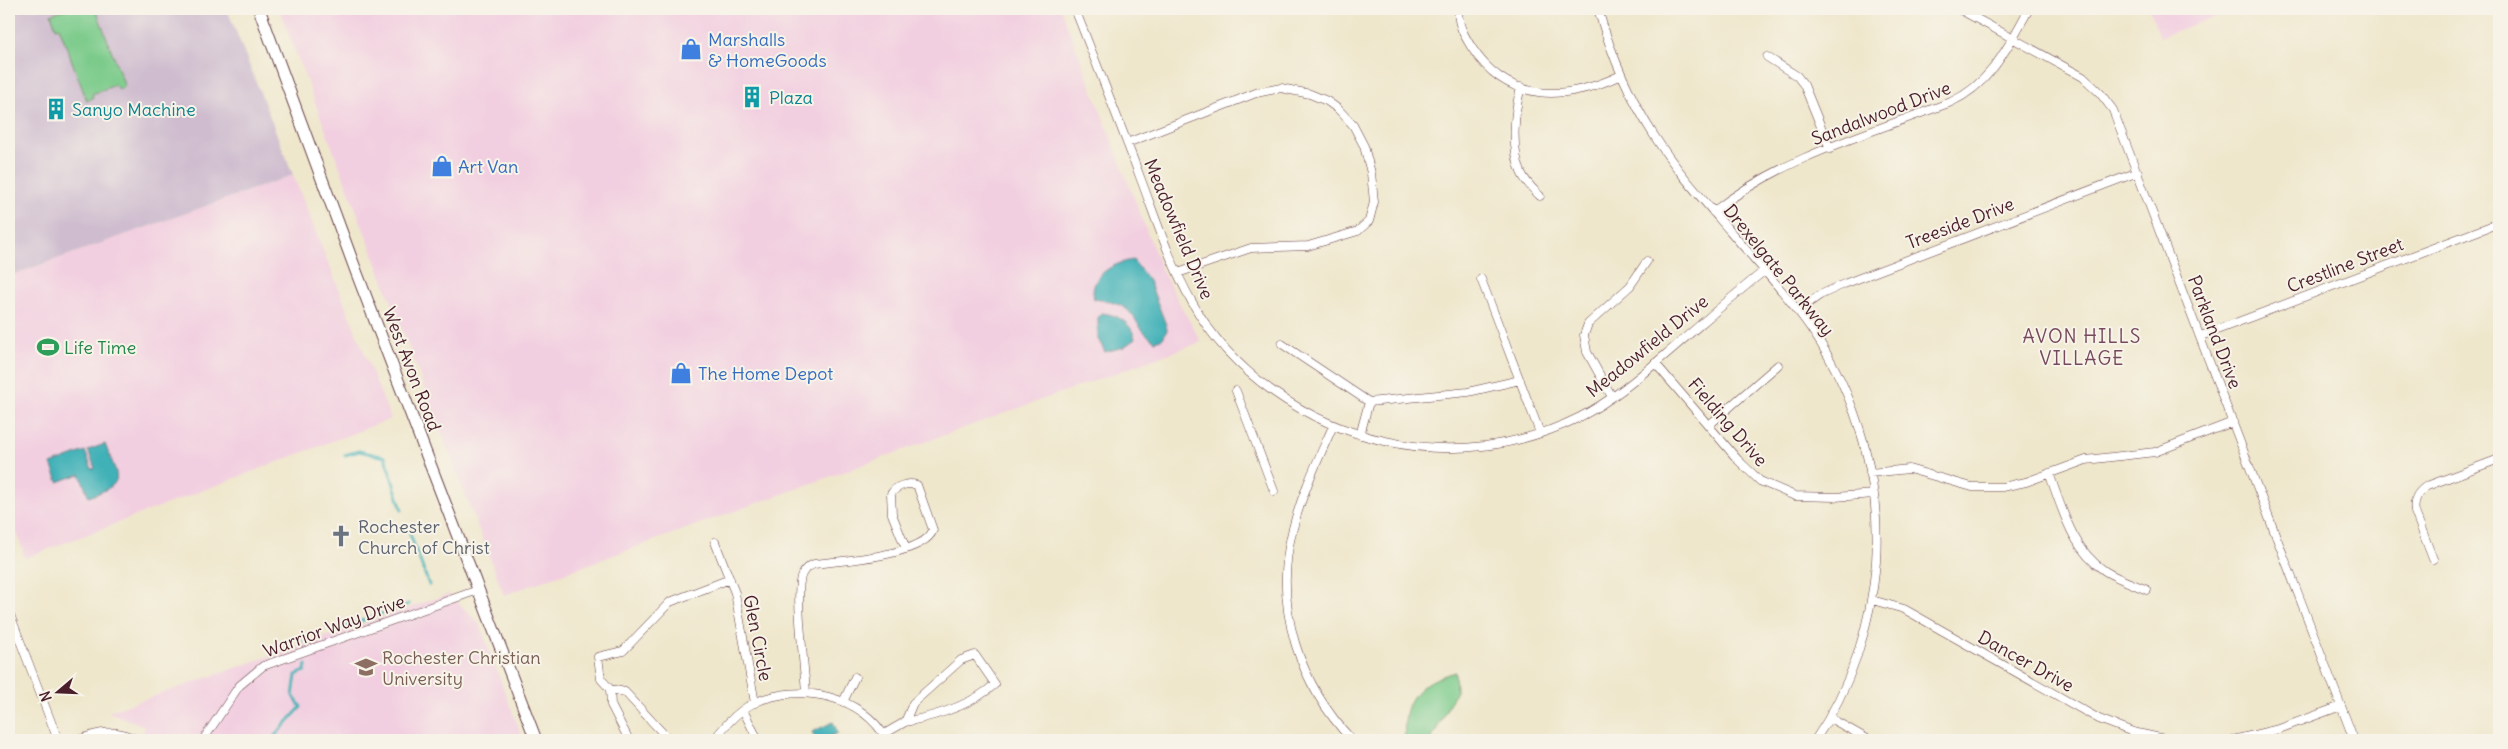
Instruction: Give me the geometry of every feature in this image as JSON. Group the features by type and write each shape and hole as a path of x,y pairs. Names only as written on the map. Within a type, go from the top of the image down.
{"main road":[{"name":"West Avon Road","path":"259,9 356,271 536,740"}],"street":[{"name":"Meadowfield Drive","path":"1075,9 1178,273 1207,326 1252,374 1298,408 1333,426 1360,435 1402,445 1458,448 1508,442 1540,433 1580,417 1612,397 1764,271"},
{"path":"1459,9 1460,25 1477,56 1494,72 1521,88 1549,94 1570,93 1588,89 1621,75"},
{"name":"Drexelgate Parkway","path":"1598,9 1621,75 1655,138 1686,181 1797,311 1824,350 1842,383 1862,436 1874,494 1876,541 1872,600 1858,652 1830,718 1815,740"},
{"name":"Parkland Drive","path":"1959,9 2072,71 2100,92 2119,121 2354,740"},
{"name":"Sandalwood Drive","path":"1713,212 1740,191 1767,175 1952,102 1972,91 1997,66 2029,9"},
{"path":"1767,57 1797,76 1804,85 1830,149"},
{"path":"1128,143 1256,93 1281,88 1310,94 1327,101 1338,109 1353,125 1364,146 1371,173 1374,202 1369,221 1358,231 1308,246 1251,248 1178,273"},
{"path":"1521,88 1516,117 1519,163 1526,182 1540,196"},
{"name":"Treeside Drive","path":"1797,311 1820,295 1844,284 2138,172"},
{"name":"Crestline Street","path":"2201,336 2499,223"},
{"path":"1612,397 1587,352 1584,335 1588,324 1630,286 1646,261"},
{"path":"1481,279 1540,433"},
{"path":"1282,344 1370,402 1468,392 1520,380"},
{"name":"Fielding Drive","path":"1655,363 1747,470 1760,481 1778,491 1795,496 1813,498 1874,494"},
{"path":"1709,426 1778,365"},
{"path":"1236,391 1274,491"},
{"path":"1360,435 1370,402"},
{"path":"1870,473 1909,469 1963,485 1991,488 2015,485 2094,458 2155,452 2233,422"},
{"path":"1333,426 1301,500 1291,533 1286,573 1287,596 1294,642 1308,678 1326,709 1352,740"},
{"path":"2433,559 2415,512 2414,505 2418,494 2427,486 2499,459"},
{"path":"2049,473 2071,530 2089,558 2106,572 2147,590"},
{"path":"806,693 800,617 801,575 806,567 814,564 875,556 906,549 926,541 933,530 917,485 912,484 900,486 891,494 892,514 906,549"},
{"name":"Glen Circle","path":"715,542 735,593 755,703"},
{"name":"Glen Circle","path":"628,740 611,704 610,689 601,679 598,656 623,651 670,602 730,579"},
{"name":"Warrior Way Drive","path":"203,740 238,686 263,666 478,590"},
{"name":"Dancer Drive","path":"1872,600 1904,609 2100,719 2133,732 2169,740"},
{"path":"9,612 11,628 58,740"},
{"path":"714,740 729,720 743,710 755,703 777,695 806,693 843,702 862,713 886,737 905,722 924,718 976,698 995,684 975,655 961,660 913,702 905,722"},
{"path":"843,702 855,677"},
{"path":"610,689 625,692 669,740"},
{"path":"2233,740 2279,729 2341,706"},
{"path":"743,710 758,740"},
{"path":"1830,718 1869,740"},
{"path":"79,740 106,732 128,735 136,740"}],"shaded area":[{"path":"9,9 227,9 293,175 12,275 9,268"},
{"path":"279,9 1061,9 1163,273 1201,342 504,595"},
{"path":"2149,9 2237,9 2160,37"},
{"path":"293,175 391,419 25,558 9,506 9,268 12,275"},
{"name":"Rochester Christian University","path":"449,594 479,623 523,740 142,740 145,726 108,712"}],"green space":[{"path":"65,9 99,9 97,12 125,87 118,89 115,85 92,94 93,98 87,101 59,27 56,28 51,14"},
{"path":"1455,672 1456,691 1431,740 1405,740 1406,714 1414,695 1430,682"}],"water":[{"path":"1133,260 1149,281 1166,325 1167,330 1163,338 1155,341 1146,334 1132,315 1120,305 1094,299 1093,291 1098,277 1118,264"},
{"path":"1101,313 1113,315 1123,320 1131,328 1135,339 1124,347 1105,352 1098,339 1098,317"},
{"path":"105,444 116,472 117,478 115,483 89,497 80,474 58,482 51,464 85,451 92,469 95,468 88,450"},
{"path":"833,722 838,733 822,740 816,740 812,732"}],"waterway":[{"path":"345,455 359,451 385,457 402,510"},
{"path":"410,534 429,585"},
{"path":"338,629 409,604"},
{"path":"271,740 301,707 293,696 296,675 305,671 306,665"}],"place":[{"name":"Marshalls & HomeGoods","path":"691,49"},
{"name":"Plaza","path":"752,97"},
{"name":"Sanyo Machine","path":"56,109"},
{"name":"Art Van","path":"442,166"},
{"name":"Life Time","path":"48,347"},
{"name":"The Home Depot","path":"681,373"},
{"name":"Rochester Church of Christ","path":"341,536"},
{"name":"Rochester Christian University","path":"366,667"}],"district":[{"name":"AVON HILLS VILLAGE","path":"2082,347"}]}
